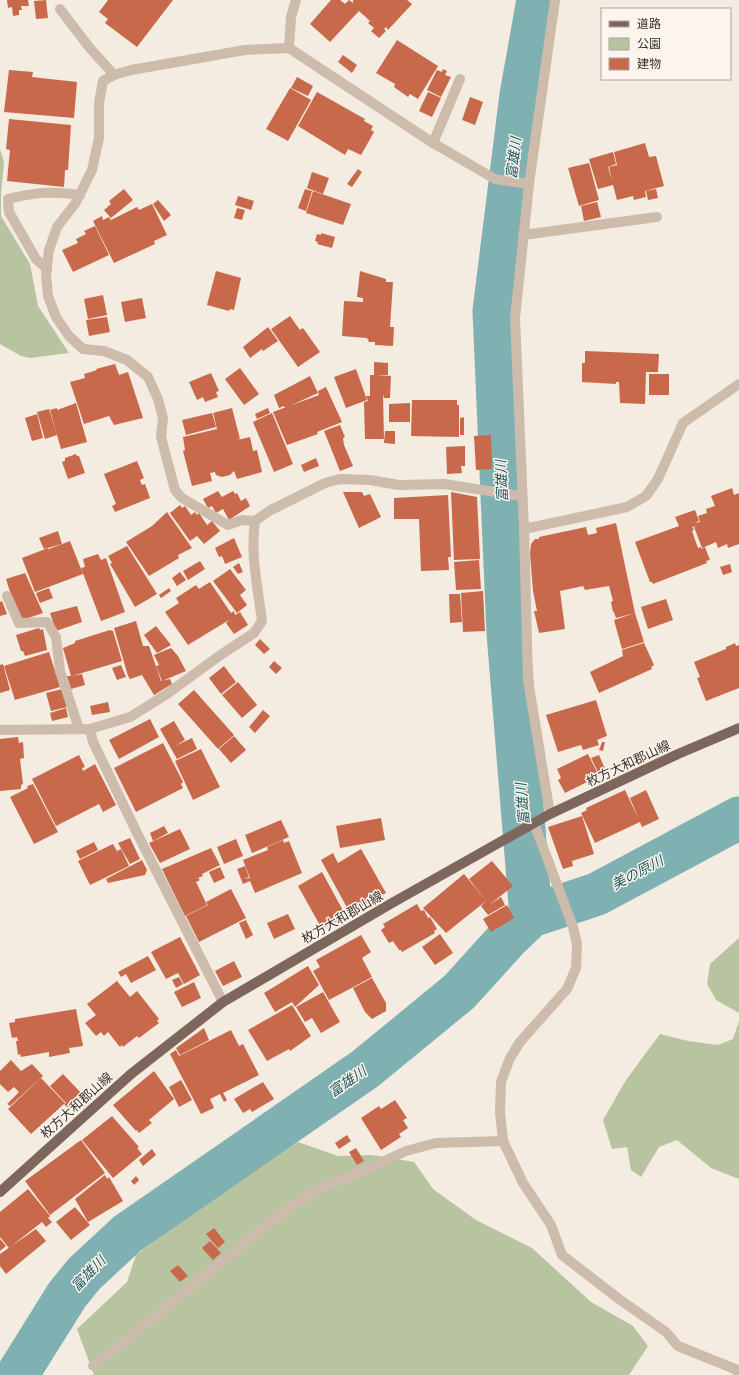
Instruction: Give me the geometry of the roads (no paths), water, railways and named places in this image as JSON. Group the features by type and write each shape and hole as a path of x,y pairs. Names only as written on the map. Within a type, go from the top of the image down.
{"main road":[{"name":"枚方大和郡山線","path":"0,1192 131,1074 224,1002 550,814 678,754 739,728"}],"street":[{"path":"289,48 291,17 296,0"},
{"path":"550,814 528,680 524,528 521,496 515,318 528,184 555,0"},
{"path":"60,9 89,47 114,75"},
{"path":"521,496 444,484 399,485 370,480 340,479 326,483 269,511 254,521 242,520 228,525 182,498 175,490 161,437 163,418 158,399 148,377 127,360 104,351 83,349 70,336 56,317 48,296 47,269 49,250 57,227 75,204 92,170 99,138 99,103 103,81 114,75 131,70 245,50 289,48 433,143 495,180 528,184"},
{"path":"433,143 460,79"},
{"path":"47,269 36,259 9,212 8,199 36,192 56,191 80,194"},
{"path":"523,235 657,217"},
{"path":"524,528 627,507 646,496 658,479 683,423 739,384"},
{"path":"0,730 90,729 130,718 254,633 262,621 254,572 252,538 254,521"},
{"path":"7,596 19,623 47,622 56,637 60,671 79,729"},
{"path":"90,729 93,742 224,1002"},
{"path":"534,823 573,927 577,944 576,968 567,989 520,1042 510,1058 501,1082 500,1112 503,1141 523,1183 551,1225 562,1255 619,1299 666,1332 678,1346 735,1369 739,1375"},
{"path":"93,1366 294,1204 324,1187 406,1151 428,1145 436,1143 503,1141"}],"waterway":[{"name":"富雄川","path":"531,916 508,633 494,311 521,95 538,0"},
{"name":"富雄川","path":"17,1375 67,1295 84,1274 127,1234 365,1069 459,992 508,938 531,916 597,894 739,818"}],"water label":[{"name":"美の原川","path":"637,872"}]}
